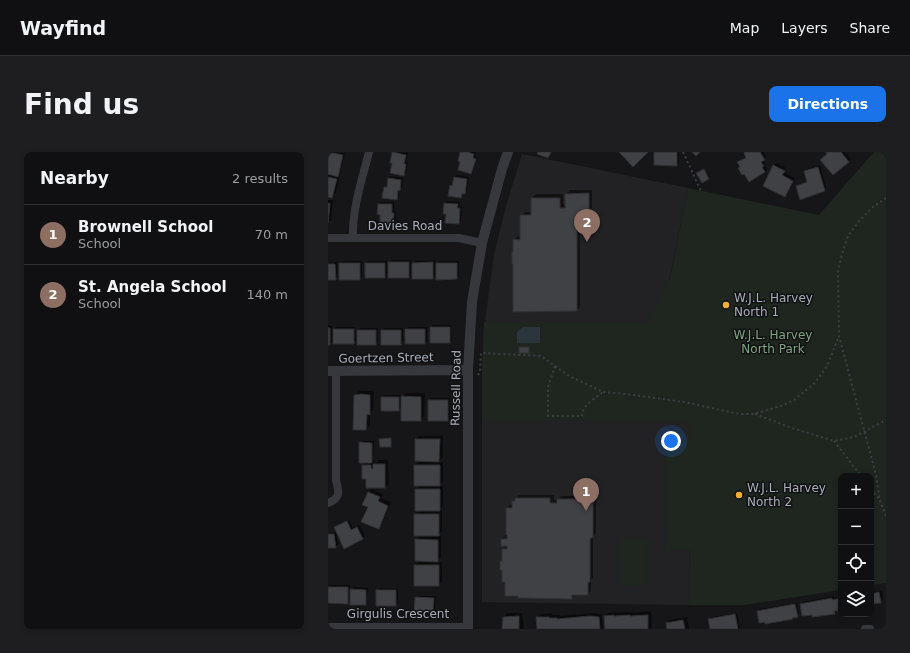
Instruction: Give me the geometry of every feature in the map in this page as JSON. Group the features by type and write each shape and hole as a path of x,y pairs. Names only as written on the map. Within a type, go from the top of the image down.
{"street":[{"path":"353,238 352,226 357,197 369,152"},
{"name":"Russell Road","path":"468,628 468,370 472,302 482,243 502,168 508,152"},
{"name":"Davies Road","path":"328,238 459,238 482,243"},
{"name":"Goertzen Street","path":"332,371 468,370"},
{"path":"328,503 335,500 338,496 336,480 332,371"},
{"name":"Girgulis Crescent","path":"328,627 468,628"},
{"path":"865,629 870,629"}],"path":[{"path":"683,152 701,191"},
{"path":"886,198 873,207 859,221 848,236 838,272 839,336 876,475 880,501 886,516"},
{"path":"476,380 480,372 481,353 541,356 569,376 603,392 684,402 739,414 754,414 781,406 794,400 815,383 827,366 839,336"},
{"path":"555,366 548,387 548,416 582,416 582,412 586,406 603,392"},
{"path":"754,414 834,441 865,433 886,420"},
{"path":"834,441 859,473"},
{"path":"874,493 880,501"}],"shaded area":[{"path":"522,154 688,188 661,322 485,322 494,254 506,206"},
{"path":"523,327 540,327 540,343 517,343 517,332"},
{"path":"482,420 689,420 690,605 482,602"}],"green space":[{"name":"W.J.L. Harvey North Park","path":"874,152 886,152 886,583 874,585 874,473 838,473 838,590 745,605 690,605 690,550 666,550 665,442 689,441 689,420 482,420 484,322 648,322 670,279 688,188 819,215"},
{"path":"620,540 647,540 647,585 621,585"}],"building":[{"path":"328,152 343,155 338,177 328,174"},
{"path":"392,152 406,155 404,176 390,173"},
{"path":"460,152 474,154 473,158 476,159 471,174 458,170"},
{"path":"538,152 551,152 548,158 537,154"},
{"path":"619,152 648,152 633,167"},
{"path":"654,152 677,152 677,166 654,165"},
{"path":"692,152 700,152 696,156"},
{"path":"745,152 760,152 765,160 761,162 764,166 762,167 765,172 749,182 744,174 742,175 738,168 740,167 737,162 746,158"},
{"path":"826,152 841,152 849,162 833,175 820,160 827,154"},
{"path":"773,165 785,171 782,175 793,181 785,197 763,186"},
{"path":"818,167 825,191 800,200 796,186 807,182 804,171"},
{"path":"704,169 709,179 702,183 696,173"},
{"path":"328,177 337,179 332,198 328,197"},
{"path":"454,177 467,179 465,194 462,194 461,198 448,196 450,185 452,186"},
{"path":"388,178 401,180 397,200 382,198 384,187 387,187"},
{"path":"589,193 589,213 580,213 580,225 577,224 577,311 513,312 512,252 513,239 520,240 520,215 531,215 531,198 560,198 560,208 565,208 565,194"},
{"path":"328,203 330,204 328,223"},
{"path":"444,203 458,204 457,208 460,208 459,224 445,223 446,214 443,214"},
{"path":"378,204 392,204 392,213 394,213 393,225 380,224 380,215 377,214"},
{"path":"388,262 409,262 409,278 388,278"},
{"path":"433,262 433,279 412,279 412,263"},
{"path":"339,263 360,263 360,280 339,280"},
{"path":"365,263 385,263 385,278 365,278"},
{"path":"436,263 457,263 457,279 436,280"},
{"path":"328,264 335,264 336,280 328,280"},
{"path":"430,327 450,327 450,343 430,343"},
{"path":"328,328 330,328 330,345 328,345"},
{"path":"333,329 354,329 354,344 333,344"},
{"path":"405,329 425,329 425,344 405,344"},
{"path":"357,330 376,330 376,345 357,345"},
{"path":"381,330 401,330 401,345 381,345"},
{"path":"519,347 529,347 529,353 519,353"},
{"path":"354,395 370,395 370,415 367,414 366,430 353,430"},
{"path":"401,396 421,397 421,421 401,421"},
{"path":"381,397 399,397 399,411 381,411"},
{"path":"428,400 448,400 448,421 428,421"},
{"path":"391,438 391,447 380,447 379,439"},
{"path":"415,439 440,439 439,462 415,461"},
{"path":"359,442 372,443 372,463 359,463"},
{"path":"373,464 385,464 385,488 366,488 366,479 362,479 362,465 371,465 371,468 373,469"},
{"path":"414,465 440,465 440,486 414,486"},
{"path":"415,489 440,489 440,511 415,511"},
{"path":"368,492 380,497 378,501 388,506 379,529 361,522 368,507 362,505"},
{"path":"515,498 550,498 550,503 557,503 557,499 593,499 593,538 590,538 590,582 588,582 588,595 572,595 572,599 518,598 518,596 505,596 505,582 502,582 500,561 502,561 502,549 507,549 507,546 501,546 501,539 507,539 506,508 512,508 512,501 515,501"},
{"path":"414,514 439,514 439,536 414,536"},
{"path":"347,521 351,530 357,527 363,539 344,549 334,527"},
{"path":"328,534 334,534 336,548 328,548"},
{"path":"415,539 438,540 438,562 415,561"},
{"path":"414,565 439,565 439,586 414,586"},
{"path":"328,587 348,587 348,604 328,603"},
{"path":"350,589 366,590 366,605 350,605"},
{"path":"376,590 396,590 396,606 376,606"},
{"path":"879,592 881,603 874,604 874,593"},
{"path":"415,597 434,598 433,612 414,612"},
{"path":"832,598 832,600 838,599 838,611 834,611 835,614 812,617 812,615 802,616 800,604"},
{"path":"795,604 798,617 765,624 765,622 759,623 757,611"},
{"path":"735,614 738,629 710,629 708,619"},
{"path":"648,615 648,629 605,629 604,616"},
{"path":"519,616 519,629 502,629 503,617"},
{"path":"590,616 599,617 600,629 537,629 536,617 549,617 557,619"},
{"path":"683,620 685,629 667,629 666,623"}],"place":[{"name":"St. Angela School","path":"587,242"},
{"name":"W.J.L. Harvey North 1","path":"726,305"},
{"name":"W.J.L. Harvey North 2","path":"739,495"},
{"name":"Brownell School","path":"586,511"}]}
